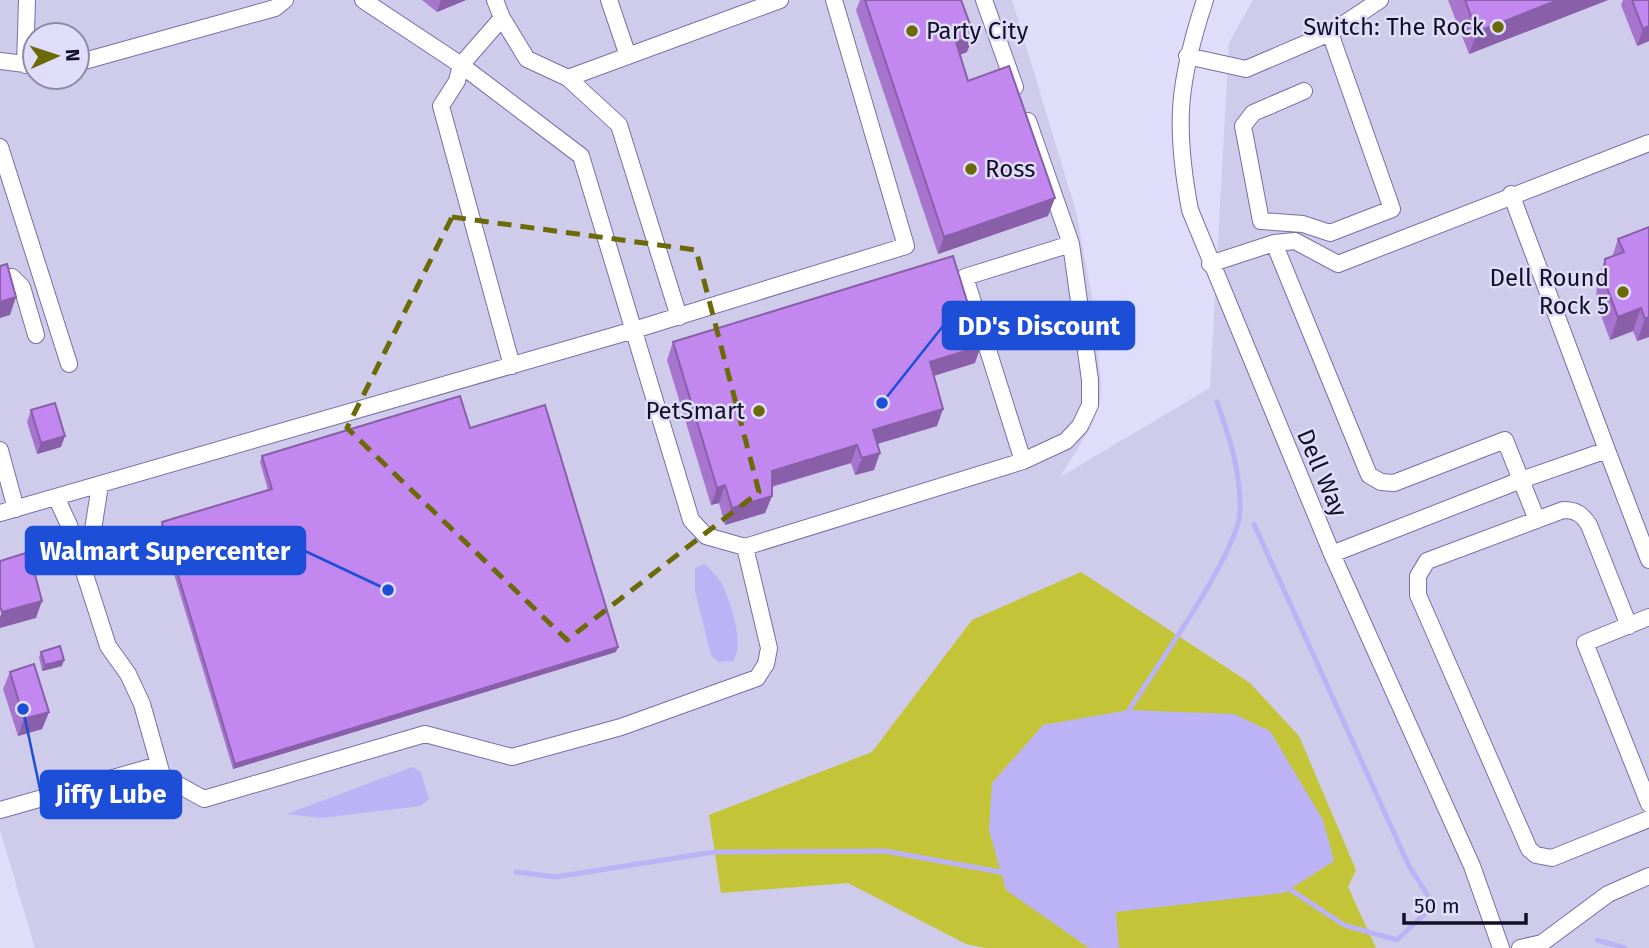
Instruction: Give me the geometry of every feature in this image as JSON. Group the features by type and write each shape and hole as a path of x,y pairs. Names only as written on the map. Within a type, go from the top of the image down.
{"street":[{"path":"25,0 27,21"},
{"path":"91,59 275,8 285,0"},
{"path":"363,0 461,65 581,156 691,520 706,536 745,547 1023,461 1066,441 1080,426 1090,405 1090,380 1071,244 984,0"},
{"path":"495,0 502,18 527,59 568,78 619,125 679,317"},
{"path":"609,0 628,56"},
{"path":"568,78 780,0"},
{"path":"1,456 8,511 679,317 906,246 834,0"},
{"name":"Dell Way","path":"1205,0 1187,55 1180,103 1180,154 1190,210 1210,264 1332,554 1472,866 1501,948"},
{"path":"1187,55 1246,69 1330,33 1380,0"},
{"path":"502,18 461,65 457,81 441,106 512,366"},
{"path":"1304,91 1253,113 1244,126 1261,221 1303,224 1329,233 1392,209 1330,33"},
{"path":"0,61 21,64"},
{"path":"1210,264 1274,243 1295,242 1338,264 1511,194 1649,143"},
{"path":"2,158 69,364"},
{"path":"1511,194 1649,560"},
{"path":"1274,243 1369,475 1381,482 1394,483 1505,440 1537,520"},
{"path":"1023,461 965,277 1071,244"},
{"path":"0,277 12,277 22,287 36,335"},
{"path":"1332,554 1521,480 1607,450"},
{"path":"93,530 100,485"},
{"path":"57,497 69,525 108,646 128,674 142,704 162,775"},
{"path":"1629,626 1584,518 1578,512 1563,510 1427,561 1418,576 1418,595 1529,849 1536,855 1552,858 1649,819"},
{"path":"0,810 148,768 204,799 425,734 513,757 621,727 757,678 766,664 769,648 745,547"},
{"path":"1649,617 1585,643 1649,804"},
{"path":"1520,948 1542,943 1608,894 1649,876"}],"highlighted area":[{"path":"452,217 696,250 759,492 567,640 347,428"}],"shaded area":[{"path":"0,0 1012,0 1076,211 1092,298 1101,383 1100,403 1091,427 1060,477 1210,388 1229,43 1253,0 1649,0 1649,948 35,948 0,830"},
{"path":"705,564 722,583 733,613 738,644 733,661 718,662 711,655 695,591 695,568"},
{"path":"1081,572 1250,683 1299,736 1356,870 1348,887 1376,948 985,948 966,944 848,883 721,893 709,815 872,752 972,620"},
{"path":"1129,710 1234,714 1270,731 1323,820 1334,861 1284,893 1116,912 1119,948 1089,948 1006,890 989,830 992,783 1043,725"},
{"path":"412,767 421,772 429,799 421,806 321,818 287,814"}],"building":[{"path":"865,0 961,0 974,35 956,42 968,81 1009,66 1055,198 944,237"},
{"path":"1465,0 1558,0 1477,32"},
{"path":"1632,0 1649,0 1649,26 1643,29"},
{"name":"Dell Round Rock 5","path":"1649,227 1649,317 1645,319 1641,308 1618,317 1604,280 1605,259 1624,252 1618,239"},
{"path":"953,256 981,346 930,362 943,409 873,430 880,453 862,458 857,445 772,471 772,496 732,508 725,485 717,488 673,342"},
{"path":"7,264 16,297 0,302 0,266"},
{"path":"460,396 470,428 545,405 618,647 235,764 162,522 272,489 262,456"},
{"path":"55,403 65,436 41,443 31,410"},
{"path":"29,552 42,601 2,612 0,561"},
{"path":"60,646 64,660 45,665 41,652"},
{"path":"34,664 49,712 24,719 10,672"}],"waterway":[{"path":"1129,716 1129,710 1211,581 1236,529 1240,511 1237,469 1217,402"},
{"path":"1254,524 1409,866 1434,905 1397,940 1344,925 1288,888"},
{"path":"516,872 555,877 714,852 885,851 1006,873"},
{"path":"1597,940 1625,948"}],"place":[{"name":"Switch: The Rock","path":"1498,27"},
{"name":"Party City","path":"912,31"},
{"name":"Ross","path":"971,169"},
{"name":"Dell Round Rock 5","path":"1623,292"},
{"name":"DD's Discount","path":"882,403"},
{"name":"PetSmart","path":"759,411"},
{"name":"Walmart Supercenter","path":"388,590"},
{"name":"Jiffy Lube","path":"23,709"}]}
